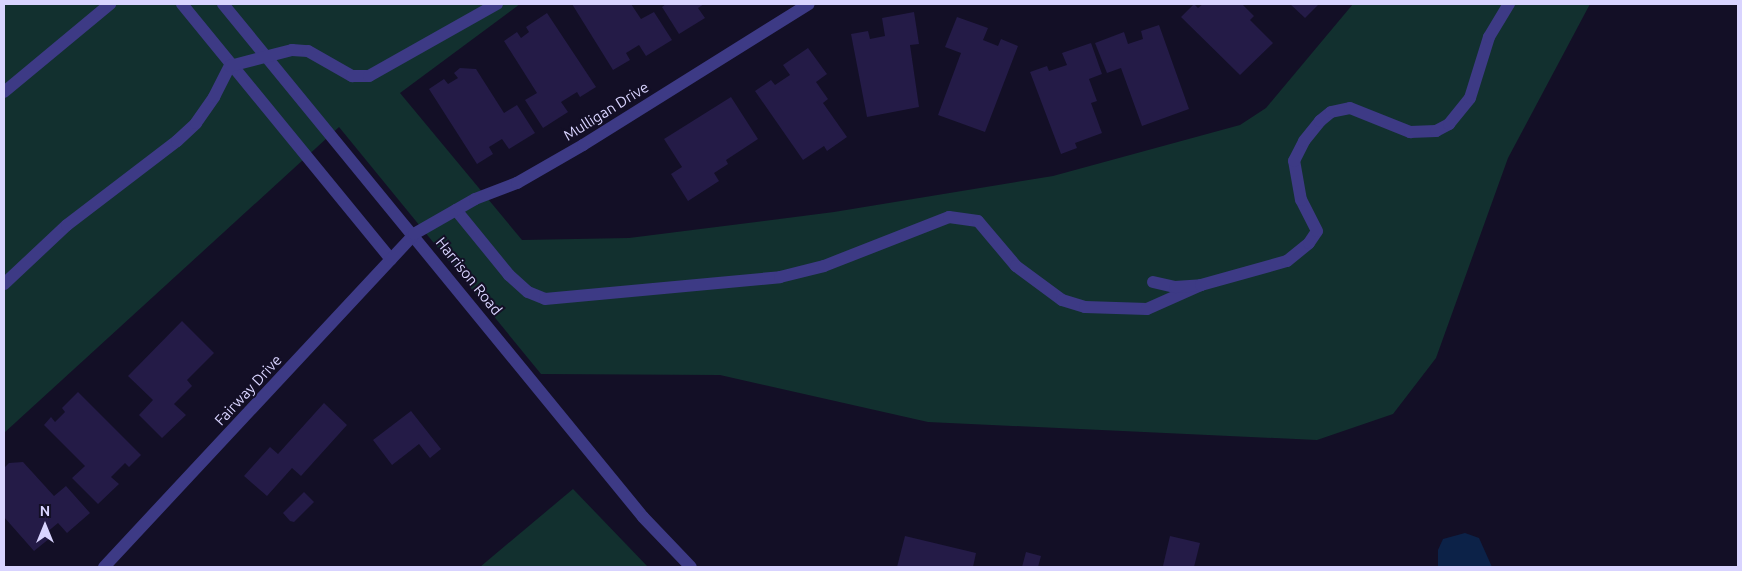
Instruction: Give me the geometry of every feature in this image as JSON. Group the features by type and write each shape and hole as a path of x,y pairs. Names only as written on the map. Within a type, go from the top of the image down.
{"street":[{"path":"4,92 110,4"},
{"path":"182,4 230,66 259,96 391,259"},
{"name":"Harrison Road","path":"223,4 414,234 643,517 691,567"},
{"path":"4,284 67,225 183,135 214,97 230,66 266,55 308,51 352,76 369,76 498,4"},
{"name":"Mulligan Drive","path":"414,234 474,199 517,183 583,145 809,4"},
{"path":"456,210 509,275 528,292 545,299 780,278 824,266 949,217 978,221 1016,266 1062,300 1085,307 1147,309 1201,285 1287,261 1309,243 1317,231 1301,200 1294,161 1304,141 1331,112 1350,108 1410,132 1436,131 1449,124 1470,98 1489,37 1509,4"},
{"name":"Fairway Drive","path":"104,567 414,234"},
{"path":"1153,282 1175,287 1201,285"}],"green space":[{"path":"4,4 520,4 400,93 522,240 629,238 834,212 1053,176 1240,125 1266,108 1353,4 1590,4 1508,158 1436,358 1393,414 1317,440 928,422 720,375 541,374 339,127 4,433"},
{"path":"573,489 648,567 480,567"}],"water":[{"path":"1465,533 1479,538 1492,567 1438,567 1438,550 1443,539"}],"building":[{"path":"572,4 631,4 641,19 654,12 672,40 646,56 639,45 626,53 630,60 613,70"},
{"path":"666,4 704,4 698,8 705,18 679,34 662,7"},
{"path":"1194,4 1198,8 1203,4 1242,4 1254,16 1250,20 1273,43 1240,75 1181,17"},
{"path":"1290,4 1319,4 1305,18"},
{"path":"914,12 919,44 910,45 919,107 867,117 851,34 868,31 870,39 885,36 882,18"},
{"path":"547,13 596,87 580,97 577,92 561,102 568,112 543,128 525,100 537,93 504,41 517,32 521,38 529,32 526,27"},
{"path":"957,17 988,28 983,40 998,46 1001,39 1018,46 985,132 938,115 961,53 945,47"},
{"path":"1159,25 1189,109 1142,126 1121,68 1107,73 1095,43 1124,32 1128,44 1143,39 1141,31"},
{"path":"1091,43 1102,74 1089,79 1097,101 1091,103 1102,133 1075,143 1077,148 1061,154 1030,72 1047,66 1049,71 1067,65 1062,53"},
{"path":"808,48 827,74 816,82 828,99 823,103 847,137 827,151 824,146 803,160 755,91 771,80 775,85 790,75 783,65"},
{"path":"460,68 476,69 504,113 517,105 535,133 509,149 502,139 489,147 493,154 477,164 429,89 444,79 448,84 458,78 454,73"},
{"path":"731,97 758,139 726,160 728,164 714,173 719,181 688,201 671,174 682,167 664,139"},
{"path":"182,321 214,353 187,380 192,386 174,404 186,415 162,438 139,415 153,400 128,376"},
{"path":"78,392 141,455 129,467 125,463 111,477 119,484 98,504 72,478 85,466 44,425 51,417 55,422 65,412 62,408"},
{"path":"324,403 347,425 301,476 292,468 267,496 244,476 270,447 278,454"},
{"path":"411,411 441,449 430,458 419,444 392,465 373,440"},
{"path":"23,462 54,496 66,486 90,513 67,533 58,523 46,533 50,538 34,551 4,517 4,468 9,463"},
{"path":"304,492 314,502 294,522 290,521 283,513"},
{"path":"905,536 976,553 973,567 897,567"},
{"path":"1170,536 1200,543 1194,567 1163,566"},
{"path":"1026,552 1041,556 1038,567 1022,567"}]}
